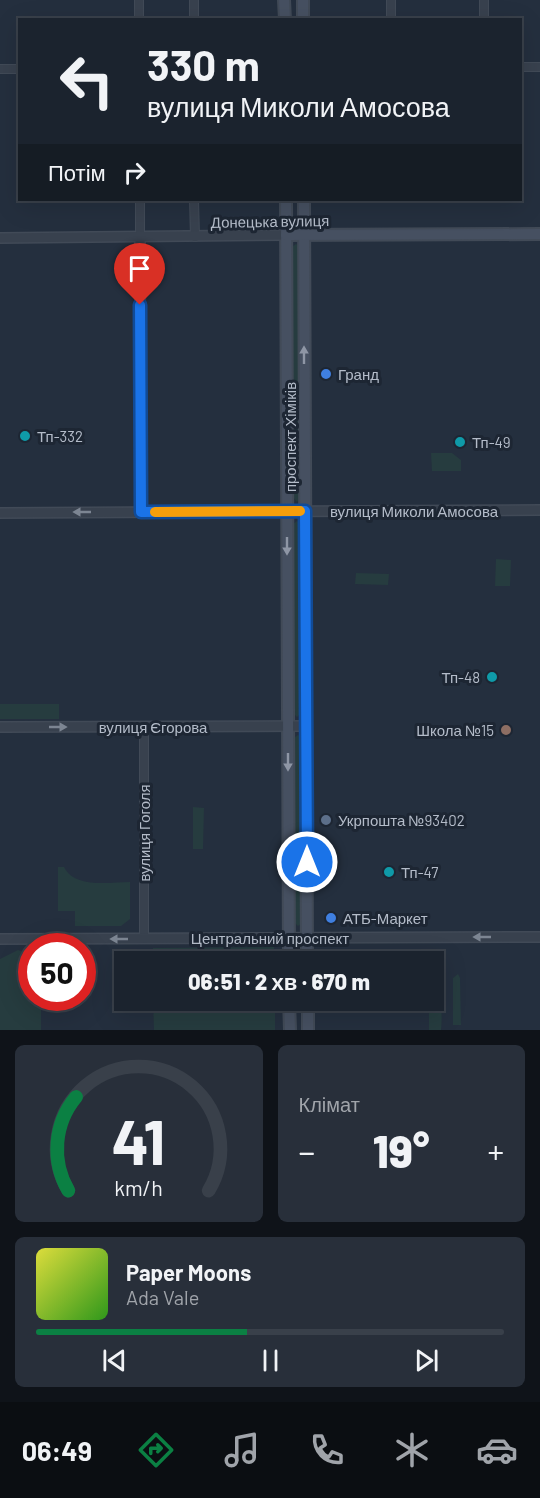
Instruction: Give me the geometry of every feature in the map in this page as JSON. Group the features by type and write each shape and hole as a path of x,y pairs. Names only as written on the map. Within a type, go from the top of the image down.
{"main road":[{"path":"284,0 285,18"},
{"path":"303,0 303,18"},
{"name":"проспект Хіміків","path":"286,201 289,951"},
{"name":"проспект Хіміків","path":"304,201 308,951"},
{"name":"Донецька вулиця","path":"286,235 540,234"},
{"path":"290,1011 290,1030"},
{"path":"308,1011 308,1030"}],"street":[{"path":"139,0 139,18"},
{"path":"194,0 194,18"},
{"path":"391,0 391,18"},
{"path":"484,0 484,18"},
{"path":"522,67 540,68"},
{"path":"0,69 18,69"},
{"path":"140,201 141,512"},
{"path":"194,201 195,237"},
{"name":"Донецька вулиця","path":"0,238 286,235"},
{"name":"вулиця Миколи Амосова","path":"0,513 540,510"},
{"name":"вулиця Єгорова","path":"0,727 306,726"},
{"name":"вулиця Гоголя","path":"144,727 144,939"},
{"name":"Центральний проспект","path":"0,939 540,937"}],"green space":[{"path":"296,244 300,247 301,497 297,502 293,497 292,247"},
{"path":"431,453 452,453 461,460 461,471 432,471"},
{"path":"297,521 301,524 301,713 297,717 293,713 293,524"},
{"path":"496,559 511,560 510,586 495,586"},
{"path":"356,573 389,574 388,585 355,584"},
{"path":"0,704 59,704 59,719 0,719"},
{"path":"298,735 302,738 303,922 298,926 294,922 294,738"},
{"path":"193,807 204,808 203,849 193,849"},
{"path":"58,867 64,867 76,879 84,881 130,882 130,919 121,926 75,926 75,911 58,911"},
{"path":"274,947 274,951 153,951 153,948"},
{"path":"18,950 18,1011 41,1011 41,1030 0,1030 0,959"},
{"path":"458,974 461,1025 453,1025 453,978"},
{"path":"153,1011 275,1011 275,1030 154,1030"},
{"path":"429,1011 442,1011 441,1030 429,1030"}],"slow traffic":[{"path":"155,512 300,511"}],"place":[{"name":"Гранд","path":"326,374"},
{"name":"Тп-332","path":"25,436"},
{"name":"Тп-49","path":"460,442"},
{"name":"Тп-48","path":"492,677"},
{"name":"Школа №15","path":"506,730"},
{"name":"Укрпошта №93402","path":"326,820"},
{"name":"Тп-47","path":"389,872"},
{"name":"АТБ-Маркет","path":"331,918"}],"route":[{"path":"140,305 141,512 305,511 307,862"}]}
